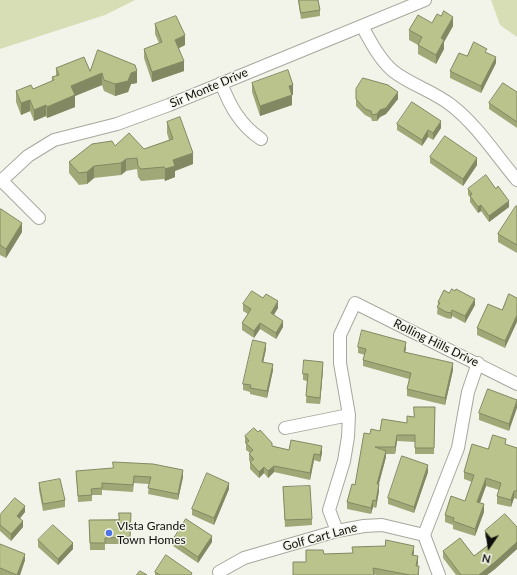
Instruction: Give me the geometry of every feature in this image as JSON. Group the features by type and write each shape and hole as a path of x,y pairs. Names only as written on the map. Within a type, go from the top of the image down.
{"street":[{"name":"Sir Monte Drive","path":"0,181 28,156 54,140 117,124 425,0"},
{"path":"362,26 377,52 387,65 400,75 450,104 466,118 481,133 517,180"},
{"path":"221,83 231,107 239,120 261,139"},
{"path":"0,181 39,218"},
{"name":"Rolling Hills Drive","path":"349,415 340,363 340,335 355,303 478,363 517,384"},
{"path":"439,575 424,535 458,448 468,392 478,363"},
{"path":"285,428 349,415 348,437 344,461 329,510 337,531"},
{"name":"Golf Cart Lane","path":"219,572 244,558 337,531 364,526 382,525 424,535"}],"green space":[{"path":"0,0 135,0 105,15 0,49"},
{"path":"491,0 517,0 517,37 500,25"}],"building":[{"path":"299,0 318,0 320,10 301,13"},
{"path":"444,11 453,17 441,38 444,40 436,55 418,45 422,37 409,30 418,15 432,23 437,14 441,16"},
{"path":"176,16 185,35 175,40 184,61 152,72 144,49 162,42 155,24"},
{"path":"474,42 487,49 485,52 496,57 481,86 450,71 459,53 467,56"},
{"path":"98,50 135,65 137,71 131,73 128,81 115,84 104,80 102,73 71,86 75,95 47,107 46,105 34,110 30,100 21,103 16,91 31,85 33,89 54,80 52,77 59,75 56,68 84,57 90,71"},
{"path":"288,70 293,85 289,86 292,95 260,106 252,83"},
{"path":"363,78 388,85 398,92 386,108 380,110 377,114 372,115 371,111 365,109 356,99 356,89"},
{"path":"503,83 517,92 517,122 489,103"},
{"path":"412,102 441,121 433,133 428,130 422,140 397,124"},
{"path":"180,117 193,153 173,160 175,166 165,169 164,167 141,169 138,166 137,158 126,159 121,163 94,166 87,172 79,173 69,162 92,144 112,141 115,146 129,133 144,149 173,139 167,122"},
{"path":"445,136 477,158 463,179 430,157"},
{"path":"486,175 496,189 498,186 509,201 489,216 481,205 478,207 470,196 472,194 468,189"},
{"path":"517,206 517,245 498,234"},
{"path":"1,209 22,223 6,249 0,245"},
{"path":"452,289 455,291 456,289 475,299 465,316 452,310 451,313 446,312 437,307 440,303 438,302 444,290 449,293"},
{"path":"252,291 263,298 266,294 278,301 271,313 283,321 276,333 260,323 254,331 242,323 251,309 243,304"},
{"path":"509,294 517,298 517,315 505,341 477,328 488,304 502,310"},
{"path":"362,330 406,342 404,352 453,363 445,398 407,389 411,373 363,360 366,349 358,347"},
{"path":"253,340 266,343 262,362 273,364 267,391 250,388 251,385 243,384"},
{"path":"304,360 323,362 320,398 306,396 308,374 303,374"},
{"path":"488,389 517,400 509,424 479,413"},
{"path":"414,407 435,407 434,448 415,448 415,435 397,435 395,447 375,447 386,451 377,484 379,484 376,501 373,500 371,508 347,502 352,484 355,485 364,433 370,434 371,429 380,431 382,419 407,423 407,416 414,417"},
{"path":"254,428 258,432 260,430 272,443 272,446 289,450 291,440 322,446 320,455 314,454 310,473 274,466 268,471 264,467 259,472 250,462 254,459 249,454 253,450 246,443 249,441 245,436"},
{"path":"493,435 506,439 505,444 517,448 517,491 514,491 511,500 497,496 501,483 486,478 477,502 484,504 475,529 453,521 454,518 445,515 451,496 465,501 474,475 464,472 472,444 488,449"},
{"path":"402,456 428,465 414,507 388,498"},
{"path":"113,462 153,464 183,470 178,494 148,488 151,477 134,476 133,485 102,483 102,488 91,489 92,495 78,496 76,471 113,468"},
{"name":"VIsta Grande Town Homes","path":"207,473 229,483 214,518 192,509"},
{"path":"60,479 65,500 43,504 39,483"},
{"path":"310,486 312,519 285,520 283,487"},
{"path":"15,498 25,506 17,516 23,521 11,534 0,525 0,515"},
{"path":"119,513 131,513 130,537 105,538 105,543 90,543 89,520 119,520"},
{"path":"505,514 517,527 517,542 479,575 461,575 443,551 460,538 474,556 494,541 485,531"},
{"name":"VIsta Grande Town Homes","path":"186,519 212,536 198,557 173,540"},
{"path":"53,525 73,543 58,559 38,540"},
{"path":"386,540 414,546 412,555 418,556 416,566 419,566 418,575 410,575 373,568 374,575 293,575 293,562 306,562 306,550 323,550 324,554 353,553 352,547 385,546"},
{"path":"0,544 25,554 17,575 0,568"},
{"path":"166,555 192,573 191,575 160,575 155,572"},
{"path":"140,571 147,575 137,575"}],"place":[{"name":"VIsta Grande Town Homes","path":"109,533"}]}
